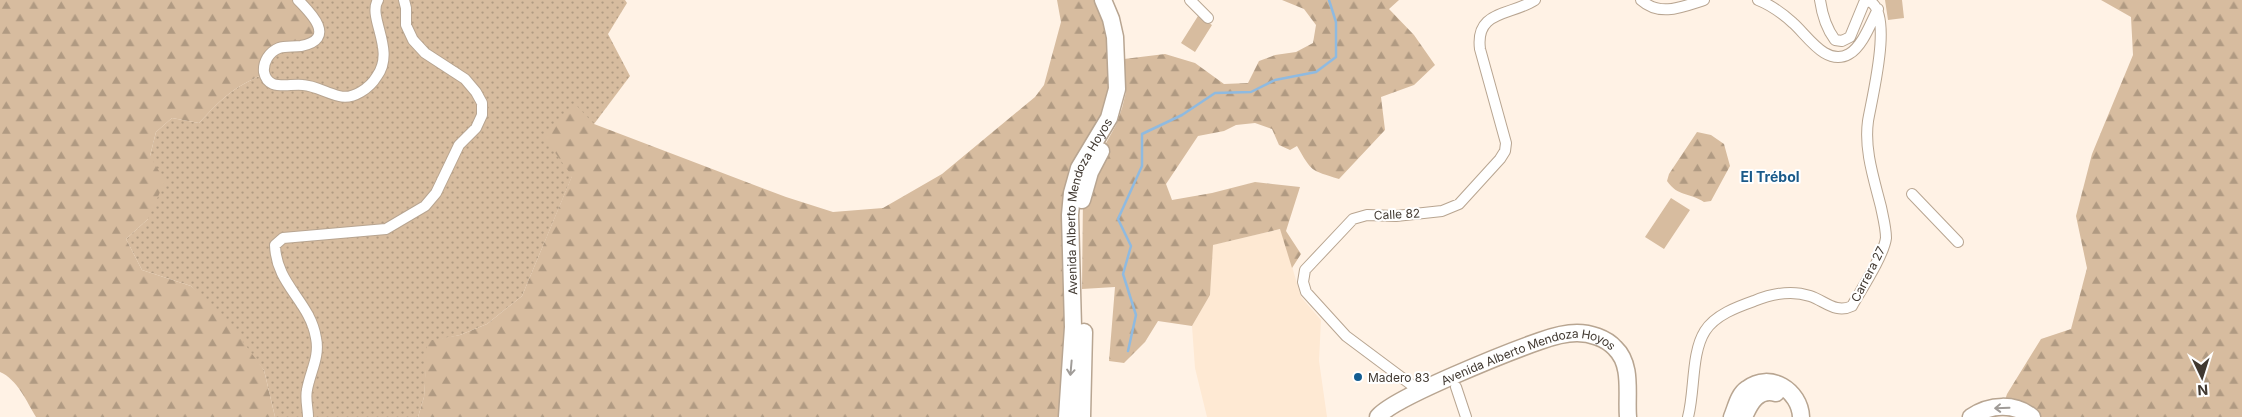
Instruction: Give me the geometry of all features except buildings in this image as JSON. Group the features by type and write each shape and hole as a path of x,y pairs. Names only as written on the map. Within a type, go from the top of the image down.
{"main road":[{"name":"Avenida Alberto Mendoza Hoyos","path":"1067,417 1073,335 1070,215 1072,193 1079,168 1109,118 1116,89 1115,37 1111,19 1103,0"},
{"name":"Avenida Alberto Mendoza Hoyos","path":"1082,417 1084,326 1079,216 1090,172 1116,125 1126,92 1123,36 1114,0"},
{"name":"Avenida Alberto Mendoza Hoyos","path":"1378,417 1388,407 1541,340 1576,333 1604,339 1616,348 1624,361 1627,373 1628,410"},
{"name":"Avenida Alberto Mendoza Hoyos","path":"1393,417 1545,347 1560,342 1589,342 1609,354 1615,363 1617,373 1619,417"},
{"path":"1732,417 1746,389 1766,383 1780,384 1790,391 1797,400 1801,417"},
{"path":"1744,417 1750,403 1759,394 1769,391 1780,394 1788,401 1791,417"},
{"path":"1971,417 1988,409 2003,406 2015,408 2032,417"}],"street":[{"path":"298,0 316,18 320,28 319,35 313,42 303,46 279,48 269,54 264,64 264,74 268,81 274,84 319,88 340,96 351,96 365,89 378,76 381,69 385,51 376,12 378,0"},
{"path":"308,417 306,392 316,360 317,339 311,319 278,269 275,245 283,238 386,229 425,206 436,193 459,145 476,128 482,115 482,103 465,79 425,53 413,40 406,25 404,0"},
{"path":"1190,0 1208,18"},
{"name":"Calle 82","path":"1421,392 1346,336 1306,292 1303,282 1305,270 1353,219 1367,215 1396,216 1442,211 1459,204 1500,159 1505,151 1506,143 1478,37 1482,26 1495,16 1528,5 1535,0"},
{"path":"1641,0 1656,9 1669,10 1704,0"},
{"path":"1758,0 1770,5 1792,22 1812,45 1828,54 1840,57 1850,53 1862,40 1878,9 1875,3 1869,1 1864,3 1850,37 1842,42 1835,40 1830,33 1822,13 1820,0"},
{"name":"Carrera 27","path":"1688,417 1700,342 1706,330 1716,320 1733,309 1748,303 1764,297 1782,294 1798,293 1811,296 1838,309 1846,309 1852,306 1884,248 1886,238 1867,146 1867,130 1881,41 1882,24 1878,9"},
{"path":"1872,168 1877,155"},
{"path":"1912,194 1958,242"},
{"path":"1456,387 1466,417"},
{"path":"1628,410 1636,417"}],"shaded area":[{"path":"1281,229 1301,297 1321,320 1319,361 1327,417 1207,417 1195,368 1192,326 1210,295 1212,245"}],"green space":[{"path":"0,0 298,0 319,35 269,54 264,74 228,94 199,123 172,118 156,132 150,156 165,181 148,219 126,239 142,270 191,286 224,316 264,370 275,417 36,417 12,380 0,372"},
{"path":"298,0 625,0 627,3 608,34 630,76 594,124 522,296 487,324 460,335 428,342 424,397 418,417 275,417 264,370 191,286 142,270 126,239 148,219 150,156 156,132 172,118 199,123 228,94 264,74"},
{"path":"1057,0 1103,0 1117,89 1070,215 1063,257 1067,417 418,417 424,397 427,341 460,335 487,324 522,296 572,176 543,136 575,104 594,124 786,197 833,212 883,208 942,174 1035,97 1044,85 1061,22"},
{"path":"1282,0 1399,0 1389,9 1414,35 1435,65 1414,85 1381,97 1385,130 1339,179 1313,169 1297,146 1290,150 1279,145 1272,129 1255,123 1236,125 1224,131 1198,136 1166,184 1172,200 1212,193 1255,182 1300,187 1286,231 1301,254 1292,268 1280,229 1213,245 1210,295 1192,326 1158,321 1145,342 1124,363 1109,361 1115,287 1082,289 1083,194 1090,172 1116,125 1122,108 1126,92 1124,59 1165,54 1195,63 1224,84 1248,83 1259,61 1275,55 1296,52 1313,43 1316,25 1304,9"},
{"path":"1885,0 1902,0 1904,18 1888,20"},
{"path":"2101,0 2242,0 2242,417 2032,417 2003,406 2007,394 2041,339 2071,329 2087,268 2076,216 2092,154 2133,55 2131,17"},
{"path":"1198,16 1212,25 1195,52 1181,43"},
{"path":"1697,132 1711,135 1724,144 1730,166 1711,201 1704,202 1675,190 1667,181 1669,174"},
{"path":"1671,198 1690,210 1664,249 1645,237"}],"waterway":[{"path":"1128,351 1136,315 1123,274 1131,246 1118,219 1142,166 1142,134 1182,115 1215,93 1251,92 1275,80 1316,72 1336,57 1336,22 1329,0"}],"place":[{"name":"Madero 83","path":"1358,377"}],"district":[{"name":"El Trébol","path":"1770,176"}]}
